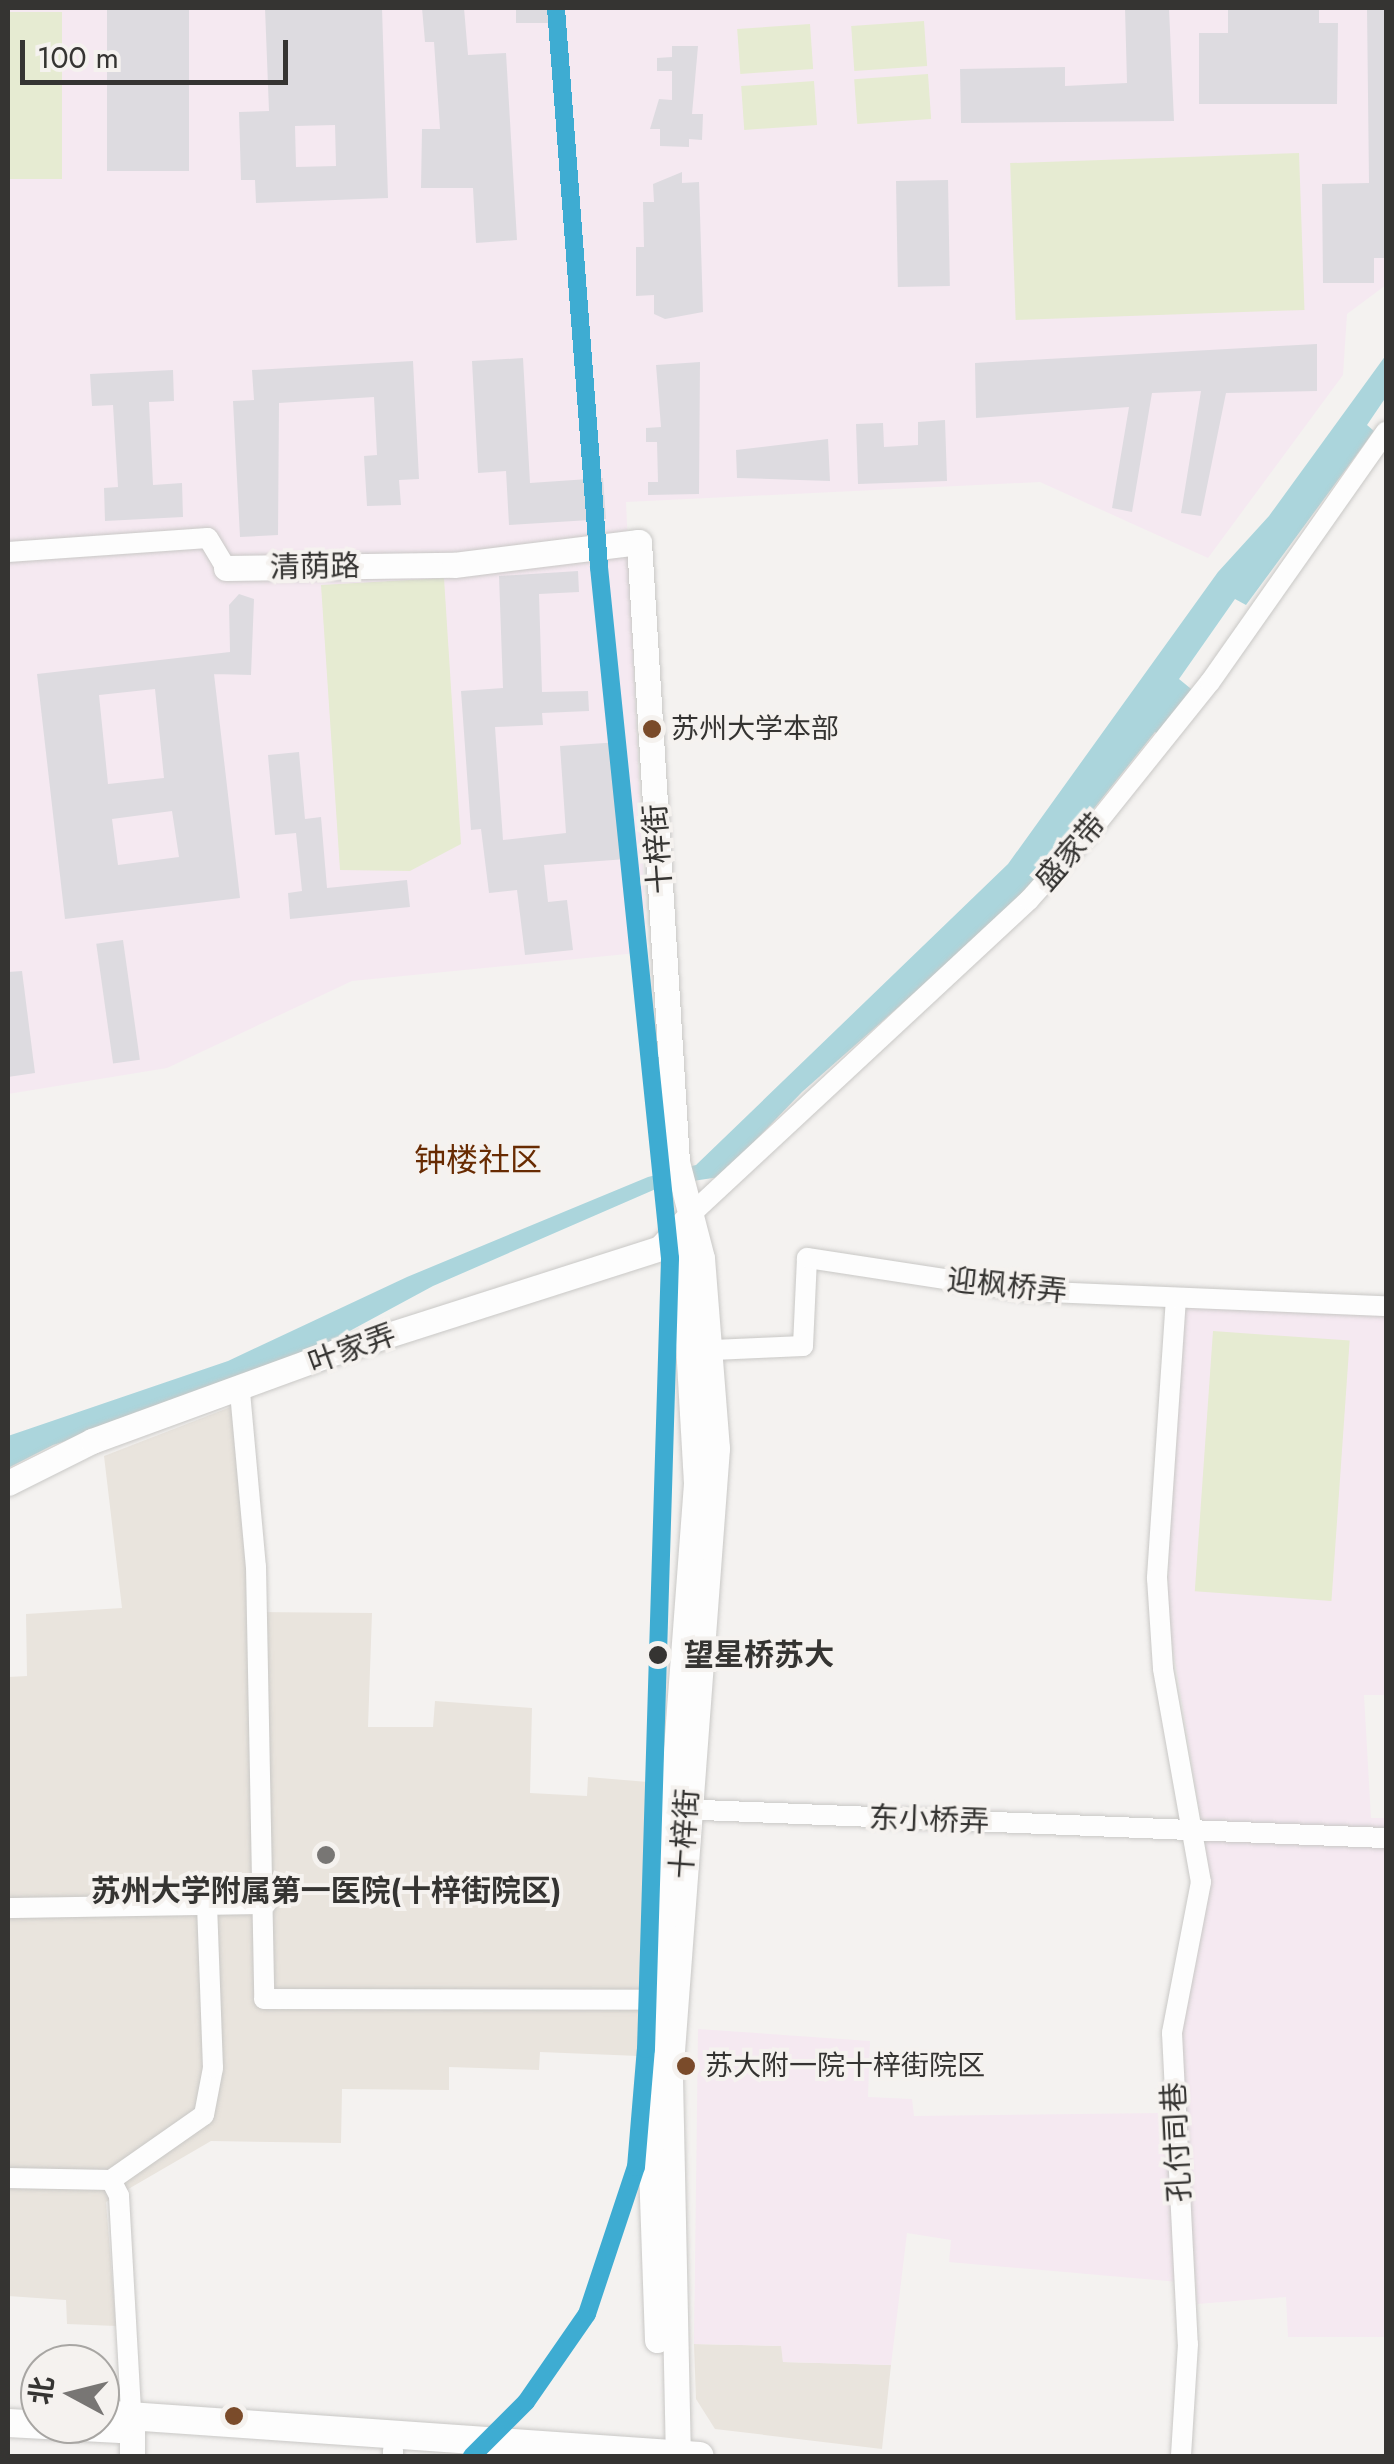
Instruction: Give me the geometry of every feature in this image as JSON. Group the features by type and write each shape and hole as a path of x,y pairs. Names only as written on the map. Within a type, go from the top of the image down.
{"main road":[{"path":"8,2423 466,2456"},
{"path":"132,2434 676,2455"}],"street":[{"name":"盛家带","path":"691,1214 1029,900 1210,682 1386,432"},
{"name":"清荫路","path":"8,552 208,538 226,568 454,565 639,542"},
{"name":"十梓街","path":"639,542 677,1162 680,1190 691,1214 713,1350 715,1502 676,1809"},
{"name":"十梓街","path":"676,2455 649,2107 665,2000 696,1483 682,1240 691,1214"},
{"name":"叶家弄","path":"8,1483 92,1441 240,1392 338,1351 660,1248 691,1214"},
{"name":"迎枫桥弄","path":"713,1350 802,1346 807,1258 1023,1292 1386,1306"},
{"name":"孔付司巷","path":"1176,1298 1157,1578 1163,1669 1200,1882 1172,2033 1188,2344 1181,2456"},
{"path":"240,1392 256,1567 266,1904 264,1999 665,2000"},
{"name":"东小桥弄","path":"676,1809 1386,1838"},
{"path":"8,2178 110,2180 204,2115 213,2068 207,1904"},
{"path":"8,1908 266,1904"},
{"path":"110,2180 119,2196 132,2434"}],"shaded area":[{"path":"8,8 1386,8 1386,285 1347,314 1343,375 1208,558 1040,482 626,502 647,952 352,981 167,1068 8,1094"},
{"path":"1178,1295 1386,1310 1386,1695 1364,1695 1371,1818 1386,1818 1386,2337 1288,2337 1286,2297 1197,2304 1177,2003 1206,1851 1167,1612"},
{"name":"苏州大学附属第一医院(十梓街院区)","path":"241,1403 255,1612 372,1613 368,1727 433,1727 435,1701 532,1708 530,1793 587,1796 588,1777 648,1782 639,2056 540,2052 539,2070 449,2067 449,2090 342,2089 341,2143 211,2141 106,2202 116,2326 67,2324 66,2300 8,2296 8,1677 27,1676 26,1614 122,1608 104,1456"},
{"path":"698,2029 870,2041 868,2097 912,2099 914,2116 1164,2113 1179,2282 949,2262 951,2240 907,2233 891,2365 783,2362 781,2346 694,2344"},
{"path":"694,2344 782,2346 783,2362 891,2365 882,2449 715,2429 696,2399"}],"green space":[{"path":"8,12 62,12 62,179 8,179"},
{"path":"924,21 927,66 854,71 851,26"},
{"path":"810,24 813,69 740,74 737,29"},
{"path":"928,74 931,119 857,124 854,79"},
{"path":"814,81 817,125 744,130 741,86"},
{"path":"1299,153 1304,310 1016,320 1010,163"},
{"path":"444,578 461,844 410,871 340,870 321,585"},
{"path":"1213,1331 1350,1341 1331,1601 1195,1591"}],"water":[{"path":"1386,355 1386,397 1367,425 1374,431 1246,605 1235,599 1179,679 1196,693 1163,736 1155,732 1047,867 980,935 802,1092 720,1177 665,1185 433,1286 257,1381 53,1445 8,1468 8,1436 228,1361 407,1277 648,1177 696,1165 1008,864 1218,572 1269,516"}],"building":[{"path":"107,8 189,8 189,171 107,171"},
{"path":"265,8 382,8 388,198 256,203 255,180 241,180 239,112 269,111","holes":["335,125 336,166 296,167 295,126"]},
{"path":"422,8 464,8 468,55 506,53 517,240 476,243 473,188 421,188 422,129 440,129 434,42 425,42"},
{"path":"516,8 553,8 553,23 516,23"},
{"path":"1125,8 1169,8 1174,121 961,123 960,69 1065,67 1065,86 1127,83"},
{"path":"1228,8 1319,8 1319,23 1338,23 1337,104 1199,104 1199,33 1228,33"},
{"path":"1367,8 1386,8 1386,258 1374,258 1374,283 1323,283 1322,184 1369,183"},
{"path":"672,46 698,46 692,114 703,114 702,140 689,139 689,147 660,146 660,129 650,129 659,99 672,100 672,71 657,71 657,58 672,57"},
{"path":"682,172 682,183 699,182 703,312 665,319 654,314 654,295 636,296 636,247 644,247 643,202 654,202 653,184"},
{"path":"948,180 950,286 898,287 896,181"},
{"path":"1317,344 1317,391 1226,393 1201,516 1181,513 1201,391 1152,393 1132,512 1112,508 1129,407 976,418 975,363"},
{"path":"523,358 530,483 603,478 606,519 509,525 506,471 478,473 472,361"},
{"path":"413,361 419,479 399,480 401,505 367,506 364,456 377,455 374,397 279,403 278,535 240,537 233,401 254,400 252,370"},
{"path":"700,362 699,494 648,495 648,482 658,482 657,442 646,442 646,428 661,427 656,365"},
{"path":"173,370 174,401 149,402 153,485 182,483 183,517 105,521 104,488 118,487 113,405 92,406 90,374"},
{"path":"945,420 947,481 858,484 856,424 883,423 884,447 918,445 918,422"},
{"path":"828,439 830,481 737,478 736,450"},
{"path":"578,571 579,592 539,594 542,692 588,691 589,711 542,713 543,725 495,727 503,840 566,833 560,746 620,742 627,859 544,865 548,902 567,900 573,950 525,955 517,890 489,893 481,829 471,830 461,691 503,688 499,576"},
{"path":"239,594 254,599 251,675 214,674 240,898 65,919 37,674 230,652 229,605","holes":["155,689 164,778 108,784 99,695","172,811 179,857 118,865 112,819"]},
{"path":"299,752 305,819 321,817 327,888 407,880 410,907 290,919 288,893 302,891 296,833 275,835 268,755"},
{"path":"123,940 140,1060 113,1064 96,944"},
{"path":"22,971 35,1073 8,1077 8,972"}],"transit line":[{"path":"472,2456 526,2402 587,2314 636,2167 646,2049 670,1258 599,567 556,8"}],"place":[{"name":"苏州大学本部","path":"652,729"},
{"name":"望星桥苏大","path":"658,1655"},
{"name":"苏州大学附属第一医院(十梓街院区)","path":"326,1855"},
{"name":"苏大附一院十梓街院区","path":"686,2066"}],"district":[{"name":"钟楼社区","path":"478,1160"}]}
